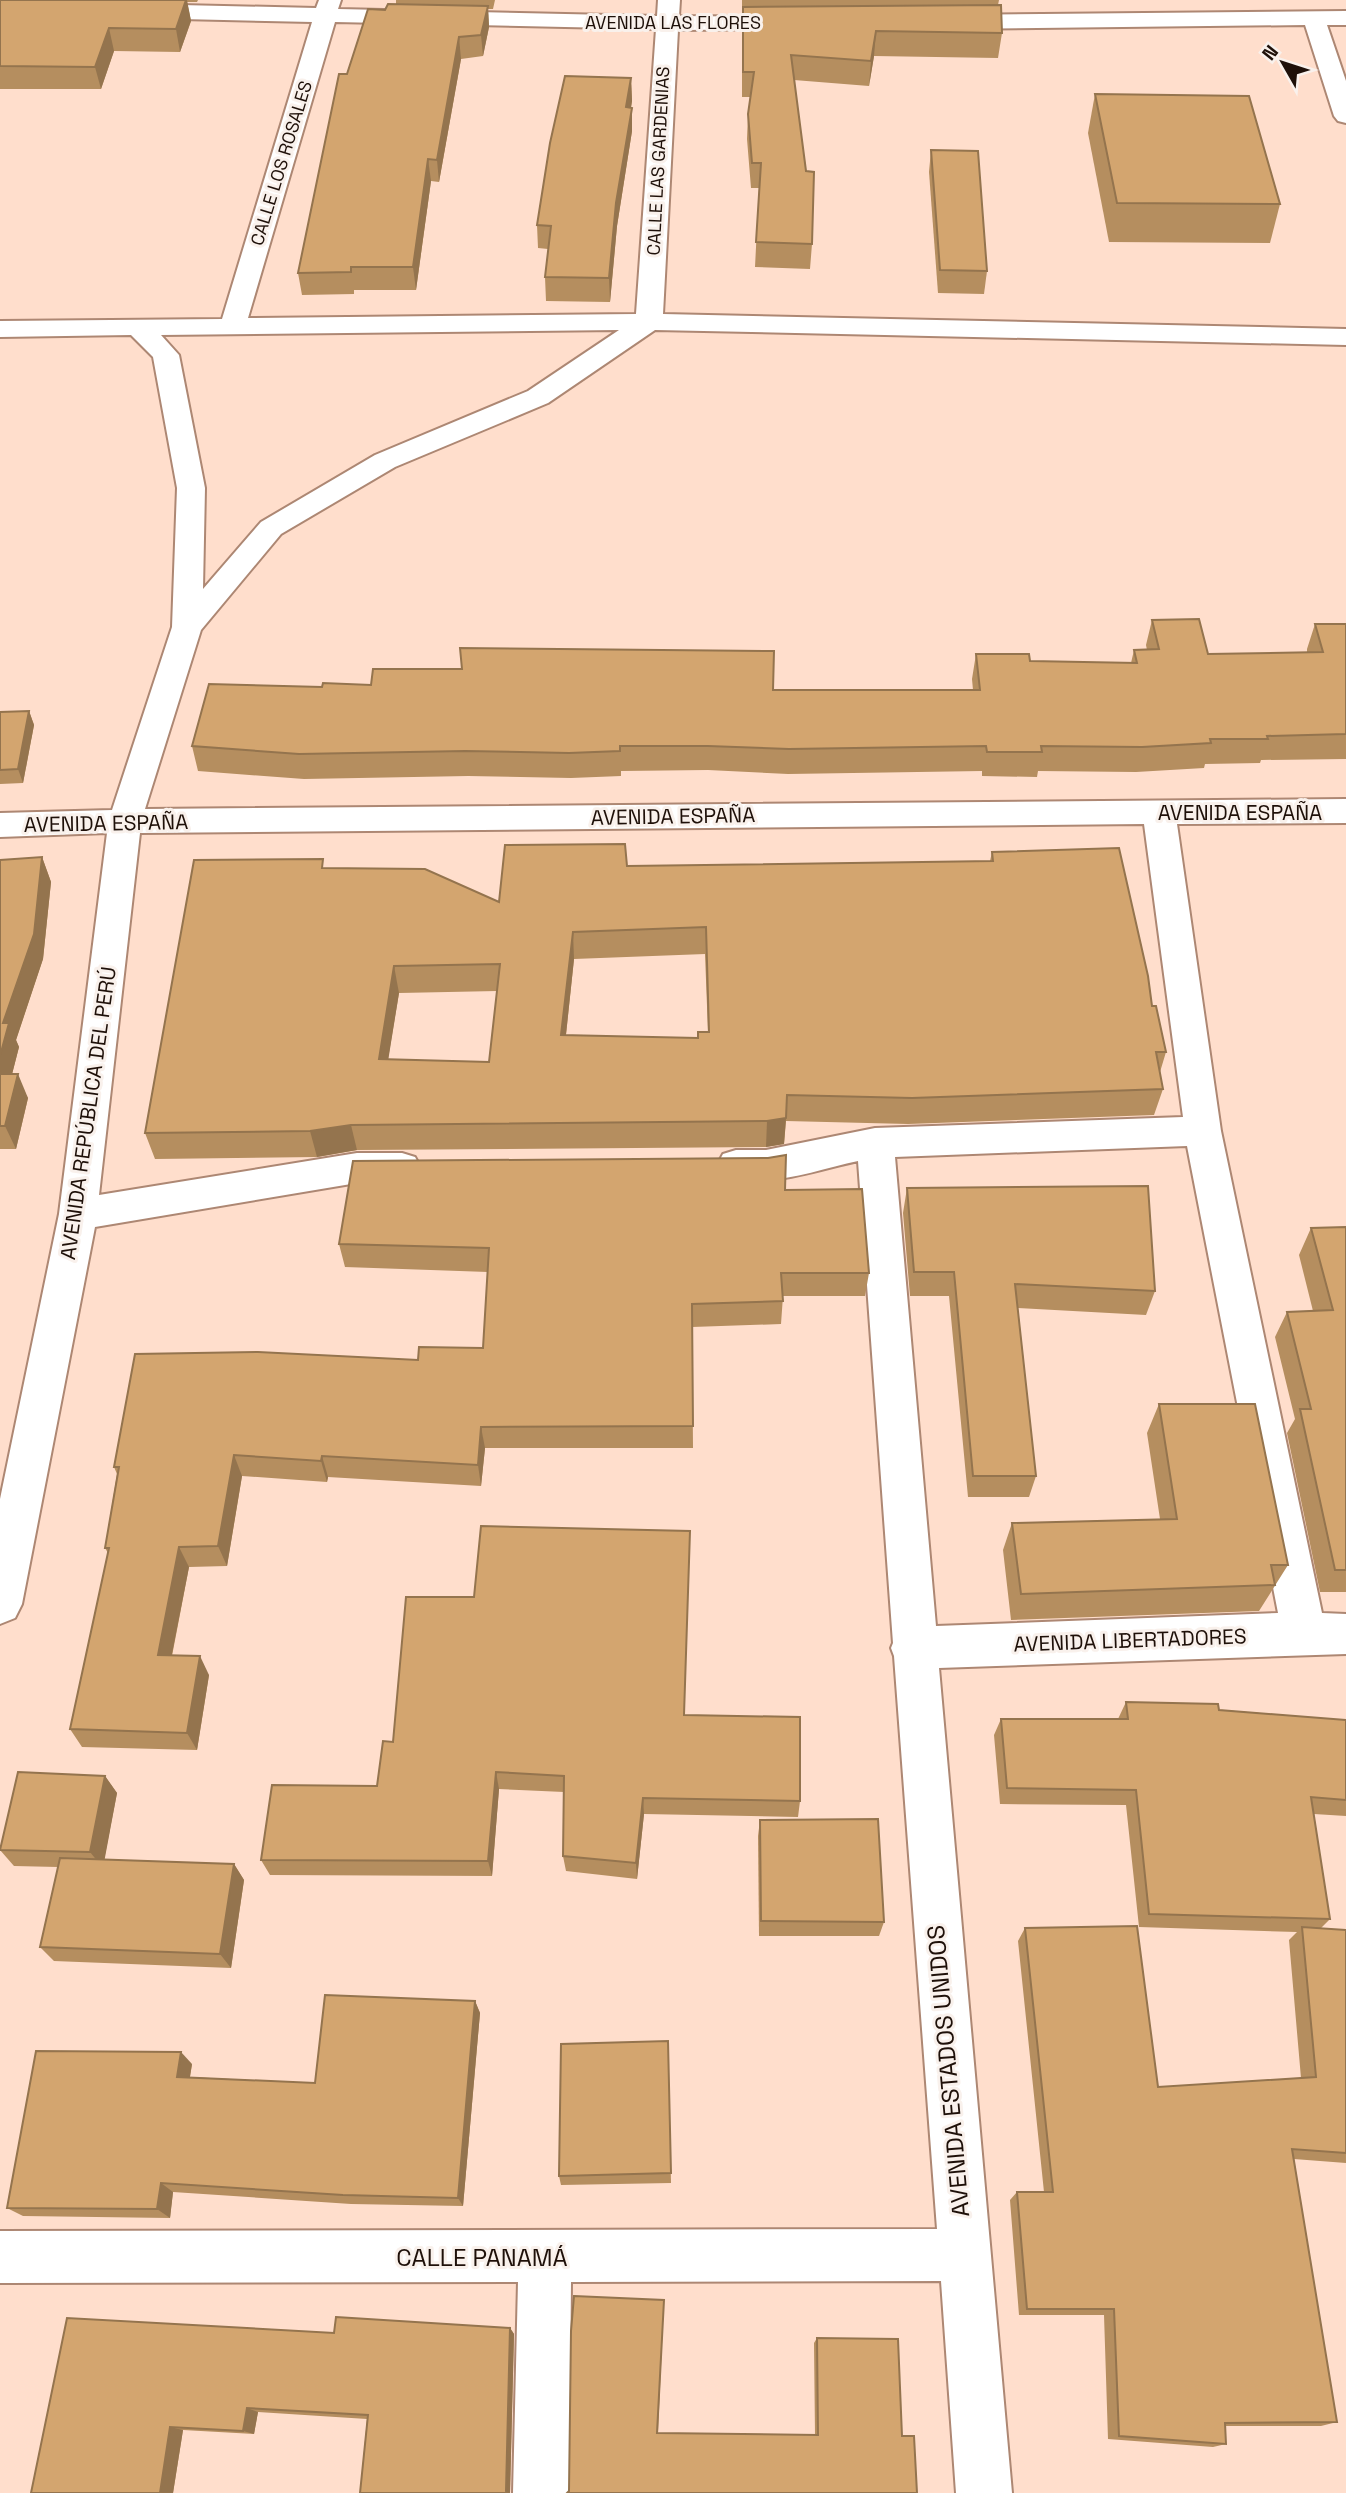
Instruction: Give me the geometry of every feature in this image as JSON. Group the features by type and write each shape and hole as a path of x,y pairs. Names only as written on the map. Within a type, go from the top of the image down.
{"street":[{"name":"AVENIDA LAS FLORES","path":"122,10 327,8 668,11 820,22"},
{"name":"CALLE LOS ROSALES","path":"233,326 327,8"},
{"name":"CALLE LAS GARDENIAS","path":"649,322 668,11"},
{"path":"931,22 1027,11 1346,18"},
{"path":"1314,18 1346,116"},
{"path":"187,627 271,528 385,461 538,397 649,322"},
{"path":"0,329 140,330 233,326 649,322 1346,337"},
{"path":"140,330 166,355 191,488 187,627"},
{"name":"AVENIDA REPÚBLICA DEL PERÚ","path":"0,1604 78,1214 125,821 187,627"},
{"name":"AVENIDA ESPAÑA","path":"0,825 125,821 1346,811"},
{"path":"1159,812 1203,1131 1325,1634"},
{"path":"698,1165 766,1165 875,1143 1203,1131"},
{"name":"AVENIDA ESTADOS UNIDOS","path":"875,1143 913,1648 984,2493"},
{"path":"78,1214 357,1168 438,1167"},
{"name":"AVENIDA LIBERTADORES","path":"913,1648 1325,1634"},
{"name":"CALLE PANAMÁ","path":"0,2257 964,2255"},
{"path":"541,2493 545,2257"}],"building":[{"path":"0,0 186,0 176,29 109,28 95,67 0,66"},
{"path":"388,4 488,6 481,35 459,37 437,160 428,159 413,267 351,267 351,272 298,273 339,74 347,74 368,9 385,10"},
{"path":"1001,5 1002,33 876,31 871,61 791,55 806,171 814,172 812,244 756,242 761,163 752,163 748,114 754,72 743,72 743,7"},
{"path":"565,76 631,78 626,107 632,108 616,203 609,278 545,277 551,226 537,225 550,143"},
{"path":"1095,94 1249,96 1280,204 1117,203"},
{"path":"931,150 978,151 987,271 940,270"},
{"path":"1199,619 1208,654 1323,652 1315,624 1346,624 1346,734 1267,736 1268,739 1210,739 1211,743 1142,747 1041,746 1042,752 987,752 986,746 789,749 620,746 620,751 569,753 465,751 299,754 192,746 209,684 322,687 323,683 371,685 373,669 462,669 460,648 774,651 773,690 980,690 976,654 1029,654 1030,661 1137,663 1134,650 1159,649 1152,620"},
{"path":"29,711 18,769 0,770 0,712"},
{"path":"625,844 627,866 993,861 992,852 1119,848 1148,976 1152,1006 1156,1006 1166,1052 1156,1052 1163,1089 912,1098 787,1095 786,1118 767,1121 351,1125 310,1131 145,1133 194,860 323,859 322,868 425,869 499,902 505,845","holes":["706,927 709,1032 698,1032 698,1038 561,1035 573,932","500,964 489,1062 379,1059 394,966"]},
{"path":"42,857 34,934 3,1023 9,1023 0,1056 0,860"},
{"path":"0,1074 18,1074 5,1126 0,1126"},
{"path":"786,1155 785,1190 862,1189 869,1273 781,1273 783,1301 692,1304 693,1426 481,1427 478,1465 322,1456 321,1461 234,1455 218,1546 179,1547 158,1655 200,1656 187,1733 70,1729 109,1548 105,1548 119,1467 114,1467 135,1354 258,1352 418,1360 419,1347 483,1348 489,1248 339,1244 353,1161 768,1158"},
{"path":"1148,1186 1155,1291 1015,1284 1036,1476 973,1476 954,1272 914,1272 907,1188"},
{"path":"1346,1227 1346,1570 1335,1570 1300,1409 1311,1409 1287,1312 1333,1310 1311,1228"},
{"path":"1159,1404 1255,1404 1288,1565 1271,1565 1275,1585 1021,1594 1012,1523 1177,1519"},
{"path":"481,1526 690,1531 684,1715 800,1717 800,1801 643,1798 636,1863 563,1856 564,1776 496,1772 488,1861 261,1860 272,1785 377,1786 383,1741 393,1742 406,1597 474,1597"},
{"path":"1126,1702 1218,1704 1219,1710 1346,1720 1346,1800 1311,1797 1330,1919 1149,1914 1136,1790 1007,1788 1001,1719 1128,1719"},
{"path":"18,1772 105,1776 90,1852 0,1850"},
{"path":"878,1819 884,1922 761,1921 760,1820"},
{"path":"60,1858 234,1864 220,1954 40,1947"},
{"path":"1137,1926 1158,2087 1316,2077 1302,1927 1346,1930 1346,2153 1292,2149 1337,2422 1225,2423 1226,2444 1119,2436 1114,2309 1027,2309 1017,2192 1053,2192 1025,1928"},
{"path":"325,1995 475,2001 458,2198 343,2195 161,2183 157,2209 7,2208 36,2051 181,2052 177,2077 315,2083"},
{"path":"668,2041 671,2173 559,2176 561,2044"},
{"path":"574,2296 664,2300 657,2433 818,2435 817,2338 898,2339 902,2436 914,2436 917,2493 567,2493"},
{"path":"336,2317 510,2328 508,2493 360,2493 368,2415 247,2408 243,2431 170,2427 160,2493 31,2493 67,2318 334,2333"}]}
